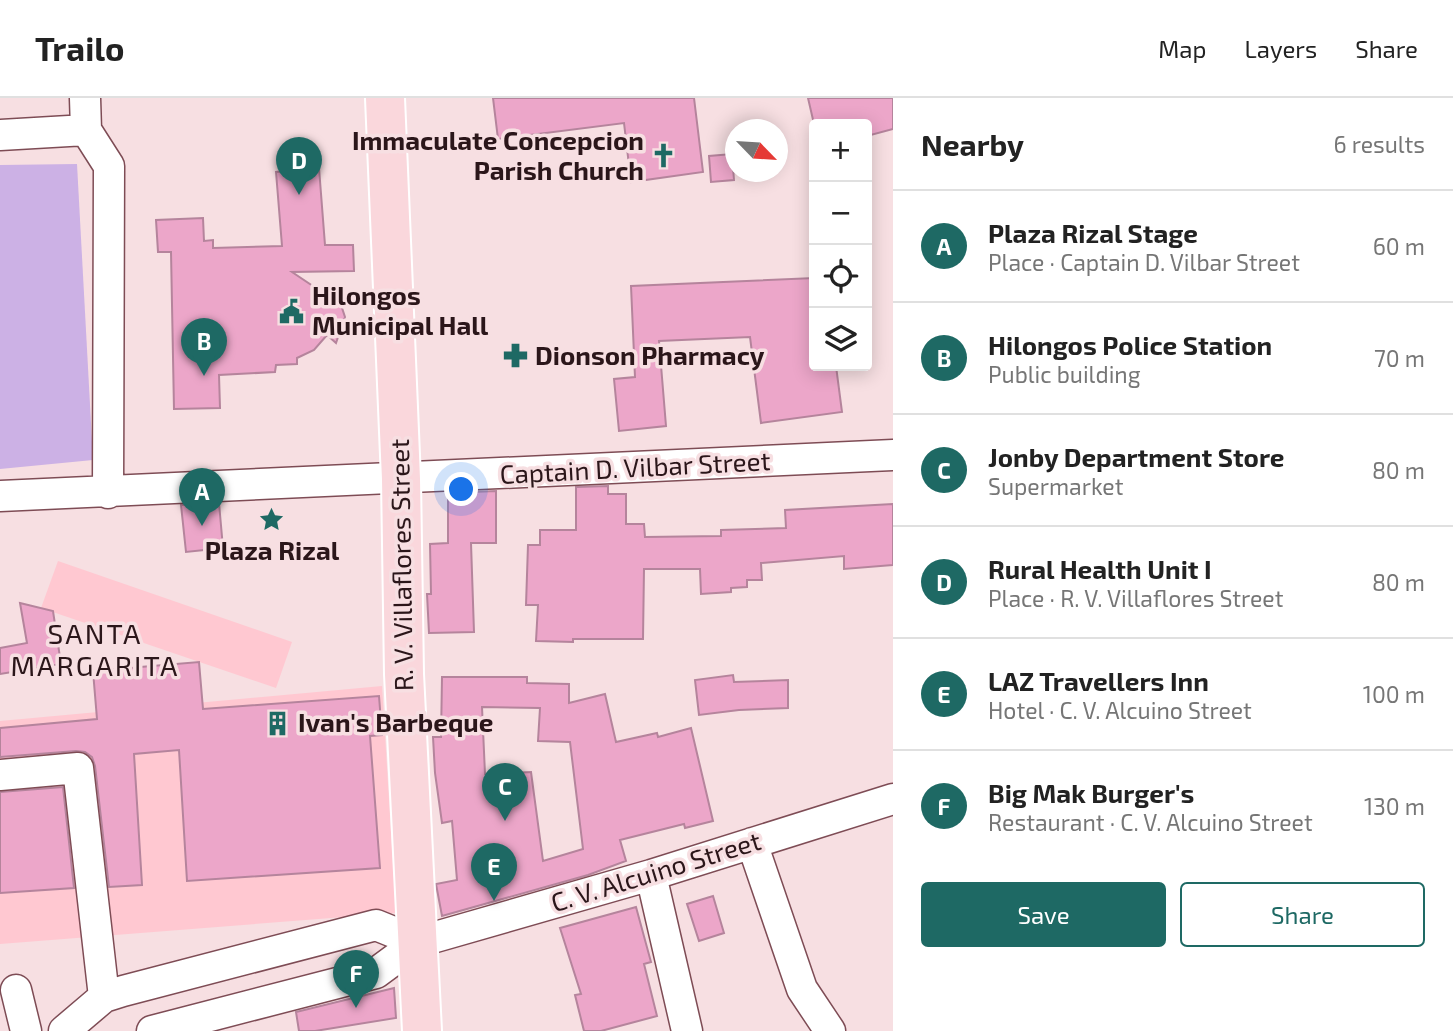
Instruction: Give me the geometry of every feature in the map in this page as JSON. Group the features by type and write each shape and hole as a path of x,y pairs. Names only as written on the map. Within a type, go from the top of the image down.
{"main road":[{"name":"R. V. Villaflores Street","path":"385,98 401,479 404,674 422,1031"}],"street":[{"path":"85,98 86,130 109,166 108,493"},
{"path":"0,135 86,130"},
{"name":"Captain D. Vilbar Street","path":"0,496 893,456"},
{"path":"0,775 78,768 104,997"},
{"name":"C. V. Alcuino Street","path":"152,1031 376,973 418,942 651,875 893,799"},
{"path":"751,843 802,989 830,1031"},
{"path":"651,875 687,1031"},
{"path":"64,1031 104,997 376,925 418,942"},
{"path":"16,990 26,1031"}],"shaded area":[{"path":"77,164 93,460 0,469 0,165"},
{"path":"58,561 292,642 276,688 41,608"},
{"path":"382,686 396,913 0,944 0,721"}],"building":[{"name":"Immaculate Concepcion Parish Church","path":"493,98 694,98 703,172 631,182 624,123 498,139"},
{"path":"808,98 893,98 893,129 872,135 872,119 813,119"},
{"path":"725,155 725,181 711,182 709,156"},
{"path":"319,168 325,245 353,245 354,271 292,272 341,305 345,317 336,343 327,335 314,350 297,358 297,364 276,365 275,372 219,375 220,408 174,409 171,252 158,252 156,220 203,218 204,241 213,240 213,248 282,246 276,172"},
{"path":"809,278 809,371 837,371 842,412 761,423 750,337 659,341 666,426 619,431 614,379 635,377 631,286"},
{"path":"608,486 608,494 626,494 626,524 644,524 645,537 721,536 721,530 786,528 785,510 893,504 893,565 844,569 844,556 761,563 762,580 747,580 747,587 731,588 731,592 701,594 700,569 644,569 643,639 536,641 538,605 526,605 528,545 540,545 540,530 576,530 576,487"},
{"path":"496,491 496,543 471,543 474,632 429,633 427,594 431,594 430,544 448,543 448,493"},
{"path":"219,503 223,548 186,552 181,505"},
{"path":"20,603 53,611 61,664 0,674 0,648 27,643"},
{"path":"199,662 203,709 379,696 382,735 370,736 380,868 187,881 179,750 134,754 142,885 109,887 92,757 85,752 76,751 0,757 0,728 97,719 93,671"},
{"path":"733,675 734,682 788,680 788,708 699,715 695,680"},
{"path":"442,677 527,677 527,683 569,684 569,703 605,694 616,742 657,733 658,737 691,728 713,821 685,828 684,824 620,840 626,861 588,875 442,916 436,884 457,880 452,821 442,823 435,773 433,737 441,737","holes":["482,707 540,708 538,741 570,742 583,849 543,861 531,772 485,774"]},
{"path":"63,787 74,888 0,893 0,792"},
{"path":"713,896 724,933 699,941 687,904"},
{"path":"636,907 651,962 644,964 657,1016 601,1031 584,1031 575,995 581,994 560,928"},
{"path":"394,988 396,1018 315,1031 299,1031 296,1012"}],"place":[{"name":"Immaculate Concepcion Parish Church","path":"664,156"},
{"name":"Rural Health Unit I","path":"299,195"},
{"name":"Hilongos Municipal Hall","path":"292,311"},
{"name":"Dionson Pharmacy","path":"515,356"},
{"name":"Hilongos Police Station","path":"204,376"},
{"name":"Plaza Rizal","path":"272,519"},
{"name":"Plaza Rizal Stage","path":"202,526"},
{"name":"Ivan's Barbeque","path":"278,723"},
{"name":"Jonby Department Store","path":"505,821"},
{"name":"LAZ Travellers Inn","path":"494,901"},
{"name":"Big Mak Burger's","path":"356,1008"}],"district":[{"name":"SANTA MARGARITA","path":"95,650"}]}
